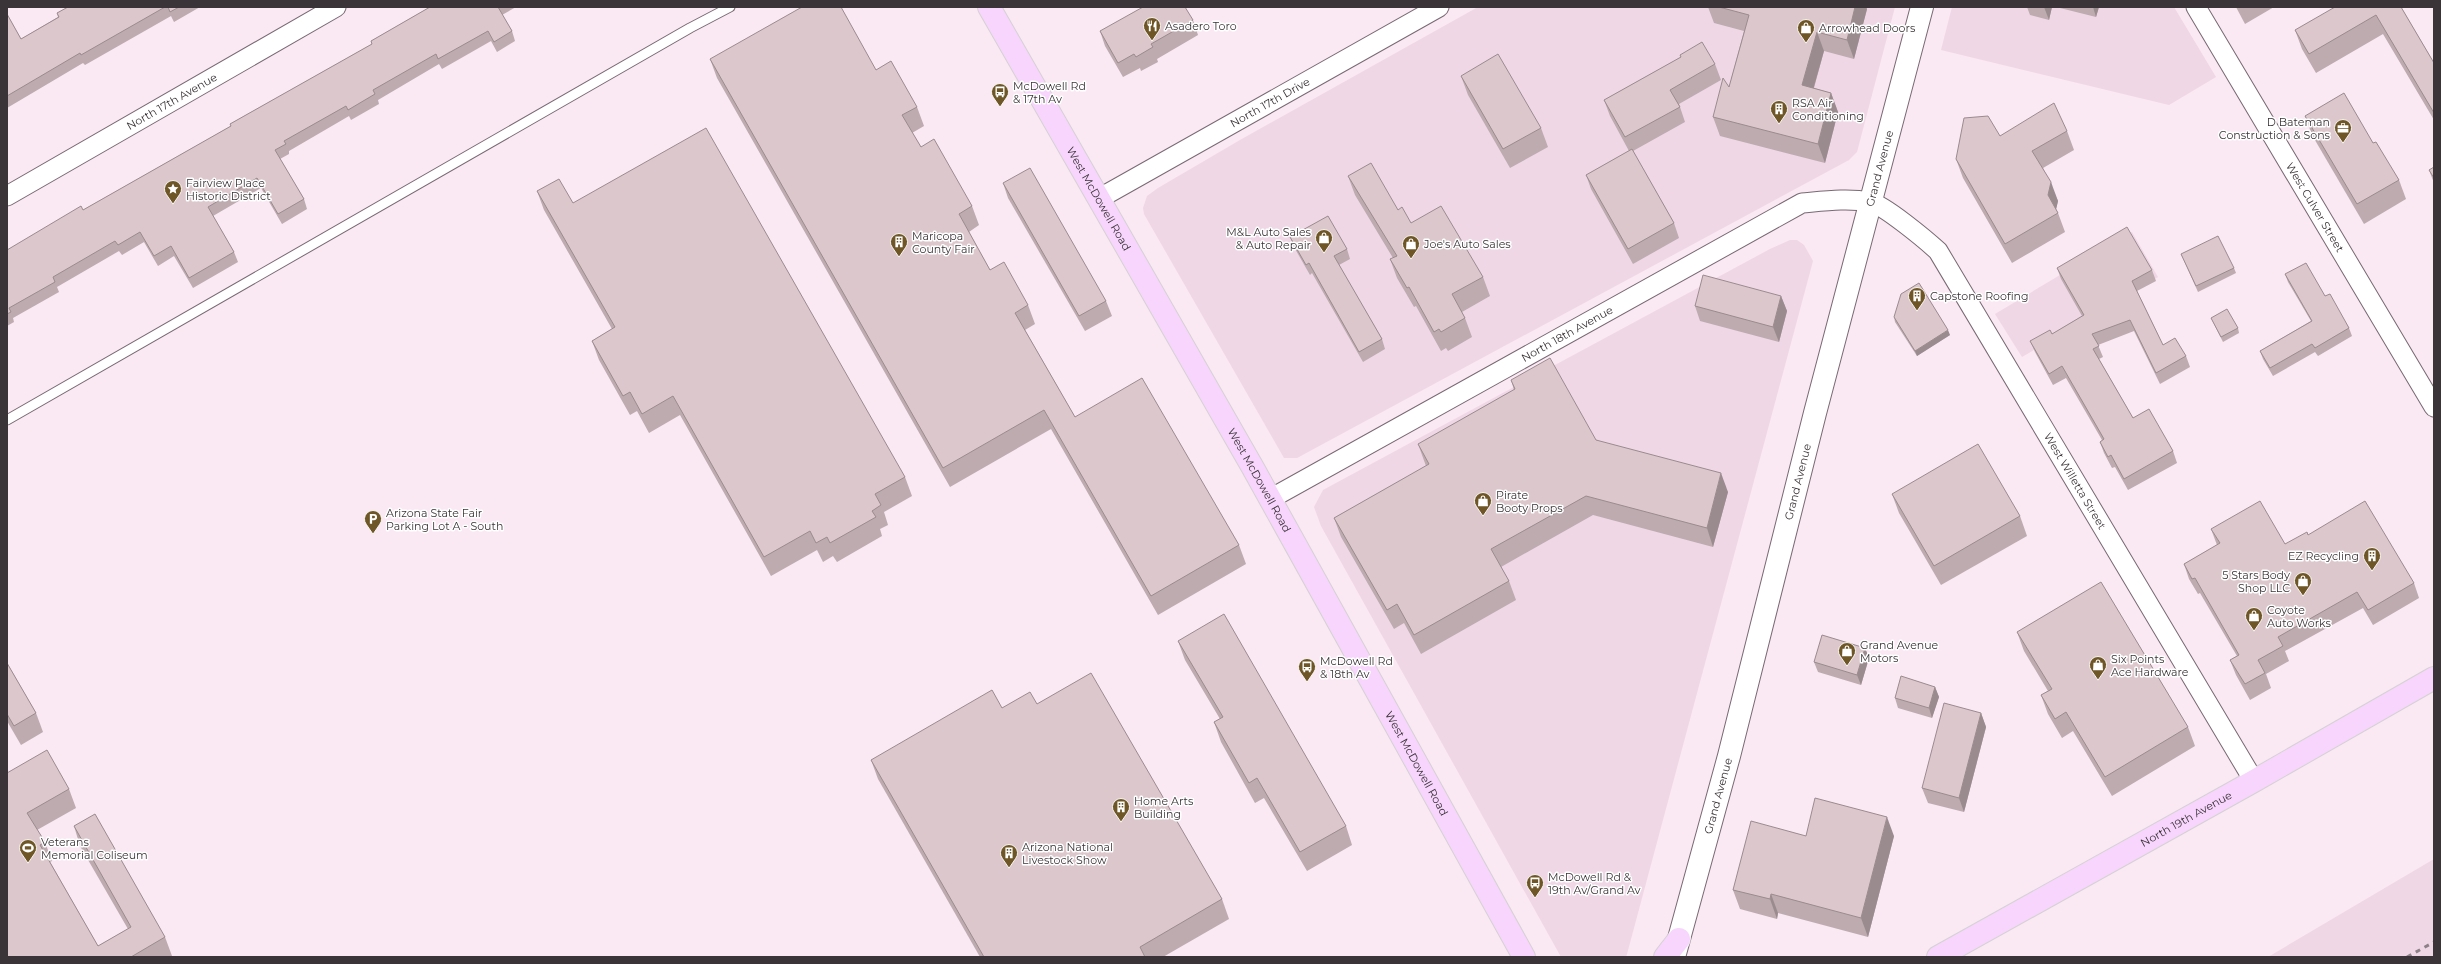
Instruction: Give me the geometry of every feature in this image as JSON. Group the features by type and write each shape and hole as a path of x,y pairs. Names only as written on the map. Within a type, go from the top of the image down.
{"main road":[{"name":"West McDowell Road","path":"989,7 1100,198 1270,499 1524,957"},
{"name":"Grand Avenue","path":"1676,948 1729,756 1815,413 1872,202 1922,7"},
{"name":"North 19th Avenue","path":"1938,957 2254,781 2434,678"},
{"path":"1665,957 1676,948"}],"street":[{"name":"North 17th Avenue","path":"7,196 336,7"},
{"name":"North 17th Drive","path":"1100,198 1439,7"},
{"name":"West Culver Street","path":"2196,7 2434,407"},
{"name":"North 18th Avenue","path":"1270,499 1802,203 1837,199 1872,202"},
{"name":"West Willetta Street","path":"1872,202 1916,231 1938,251 2254,781"}],"lane":[{"path":"7,420 690,28 730,7"}],"shaded area":[{"path":"1478,7 1895,7 1857,152 1849,160 1297,458 1284,458 1144,214 1143,208 1147,196 1240,140"},
{"path":"1952,7 2174,7 2216,77 2169,105 1941,50"},
{"path":"2132,232 2158,277 2022,357 1995,314"},
{"path":"1790,240 1797,240 1804,245 1813,261 1627,954 1626,957 1561,957 1321,526 1314,507 1323,490 1770,249"},
{"path":"2434,859 2434,957 2268,957"}],"building":[{"path":"68,7 165,7 81,55 80,53 7,96 7,14 21,39 59,17 57,13"},
{"path":"168,7 179,7 170,12"},
{"path":"430,7 498,7 512,31 494,42 488,31 438,59 436,54 373,90 375,94 348,110 346,106 284,141 286,144 275,150 304,199 278,214 257,178 208,207 234,252 189,278 171,246 154,256 140,232 118,245 115,241 53,277 55,282 9,308 11,312 7,314 7,250 81,206 83,210 231,126 230,124 372,44 371,41"},
{"name":"Maricopa County Fair","path":"802,7 841,7 876,70 891,61 917,107 902,115 921,147 934,139 972,206 959,214 990,270 1004,262 1028,305 1015,313 1075,417 1142,378 1239,545 1151,596 1044,410 943,468 710,59"},
{"path":"1143,7 1185,7 1193,20 1151,44 1153,47 1136,57 1134,54 1118,63 1100,31"},
{"path":"1719,7 1855,7 1847,40 1817,32 1802,85 1831,93 1818,144 1713,117 1723,78 1729,87 1749,15"},
{"path":"2335,7 2401,7 2434,63 2434,113 2376,15 2309,54 2295,30"},
{"path":"1702,42 1715,64 1670,90 1680,107 1625,137 1604,100 1681,57 1680,55"},
{"path":"1498,54 1541,128 1503,149 1461,76"},
{"path":"2344,93 2373,143 2376,142 2399,180 2357,204 2305,116"},
{"path":"2054,103 2067,131 2032,151 2051,182 2048,195 2058,213 2005,244 1956,159 1964,118 1988,116 2000,136"},
{"path":"706,128 905,477 875,494 881,505 872,511 876,517 830,543 827,537 816,543 810,531 764,557 673,396 642,414 630,392 623,396 592,341 615,327 537,191 559,179 573,203"},
{"path":"1632,149 1674,223 1628,249 1586,175"},
{"path":"1371,163 1398,210 1402,207 1411,223 1441,206 1483,277 1452,294 1465,318 1441,332 1439,329 1434,332 1409,287 1407,288 1390,259 1397,256 1348,176"},
{"path":"2434,167 2434,178 2429,170"},
{"path":"1030,168 1106,301 1079,316 1003,183"},
{"path":"1328,216 1347,249 1334,256 1382,339 1359,352 1309,263 1306,265 1290,237"},
{"path":"2127,227 2152,270 2132,281 2163,345 2175,338 2186,356 2156,373 2130,320 2092,334 2099,346 2093,349 2133,418 2149,409 2173,451 2124,479 2111,455 2108,457 2100,442 2104,439 2062,366 2049,374 2030,341 2050,330 2052,334 2084,315 2057,268"},
{"path":"2218,236 2234,268 2196,286 2181,254"},
{"path":"2306,263 2325,296 2330,294 2349,328 2315,348 2312,344 2270,368 2260,351 2312,321 2285,274"},
{"path":"1703,275 1781,296 1773,327 1695,306"},
{"name":"Capstone Roofing","path":"1919,283 1948,330 1915,351 1894,317 1901,294"},
{"path":"2227,309 2238,328 2221,337 2211,318"},
{"name":"Pirate Booty Props","path":"1550,358 1596,440 1721,473 1707,528 1586,496 1491,549 1509,581 1414,635 1397,604 1387,610 1334,518 1429,464 1418,444 1515,389 1511,380"},
{"path":"1978,444 2020,516 1934,566 1892,494"},
{"path":"2260,501 2285,544 2307,532 2308,535 2365,501 2414,583 2368,610 2357,592 2278,637 2283,646 2258,660 2265,673 2245,684 2230,660 2239,655 2195,578 2192,579 2184,564 2220,543 2211,529"},
{"name":"Six Points Ace Hardware","path":"2101,582 2188,727 2105,777 2066,712 2055,719 2041,695 2052,689 2017,632"},
{"path":"1224,614 1346,826 1300,852 1257,778 1249,783 1214,722 1223,717 1178,641"},
{"path":"1822,635 1865,648 1857,675 1814,662"},
{"path":"7,663 36,713 14,726 7,714"},
{"path":"1091,673 1222,899 1140,947 1145,957 984,957 871,760 992,690 1002,708 1030,692 1037,704"},
{"path":"1901,676 1935,687 1929,708 1895,698"},
{"path":"1944,703 1981,713 1959,798 1922,788"},
{"name":"Veterans Memorial Coliseum","path":"47,750 69,789 27,813 45,842 40,845 98,946 131,927 74,826 95,814 165,937 131,957 7,957 7,773"},
{"path":"1815,798 1887,817 1861,918 1771,894 1770,899 1733,890 1751,821 1806,836"}],"railway":[{"path":"2407,957 2434,942"}],"place":[{"name":"Asadero Toro","path":"1152,41"},
{"name":"Arrowhead Doors","path":"1806,43"},
{"name":"McDowell Rd & 17th Av","path":"1000,107"},
{"name":"RSA Air Conditioning","path":"1779,124"},
{"name":"D Bateman Construction & Sons","path":"2343,143"},
{"name":"Fairview Place Historic District","path":"173,204"},
{"name":"M&L Auto Sales & Auto Repair","path":"1324,253"},
{"name":"Maricopa County Fair","path":"899,257"},
{"name":"Joe's Auto Sales","path":"1411,259"},
{"name":"Capstone Roofing","path":"1917,311"},
{"name":"Pirate Booty Props","path":"1483,516"},
{"name":"Arizona State Fair Parking Lot A - South","path":"373,534"},
{"name":"EZ Recycling","path":"2372,571"},
{"name":"5 Stars Body Shop LLC","path":"2303,596"},
{"name":"Coyote Auto Works","path":"2254,631"},
{"name":"Grand Avenue Motors","path":"1847,666"},
{"name":"Six Points Ace Hardware","path":"2098,680"},
{"name":"McDowell Rd & 18th Av","path":"1307,682"},
{"name":"Home Arts Building","path":"1121,822"},
{"name":"Veterans Memorial Coliseum","path":"28,863"},
{"name":"Arizona National Livestock Show","path":"1009,868"},
{"name":"McDowell Rd & 19th Av/Grand Av","path":"1535,898"}]}
